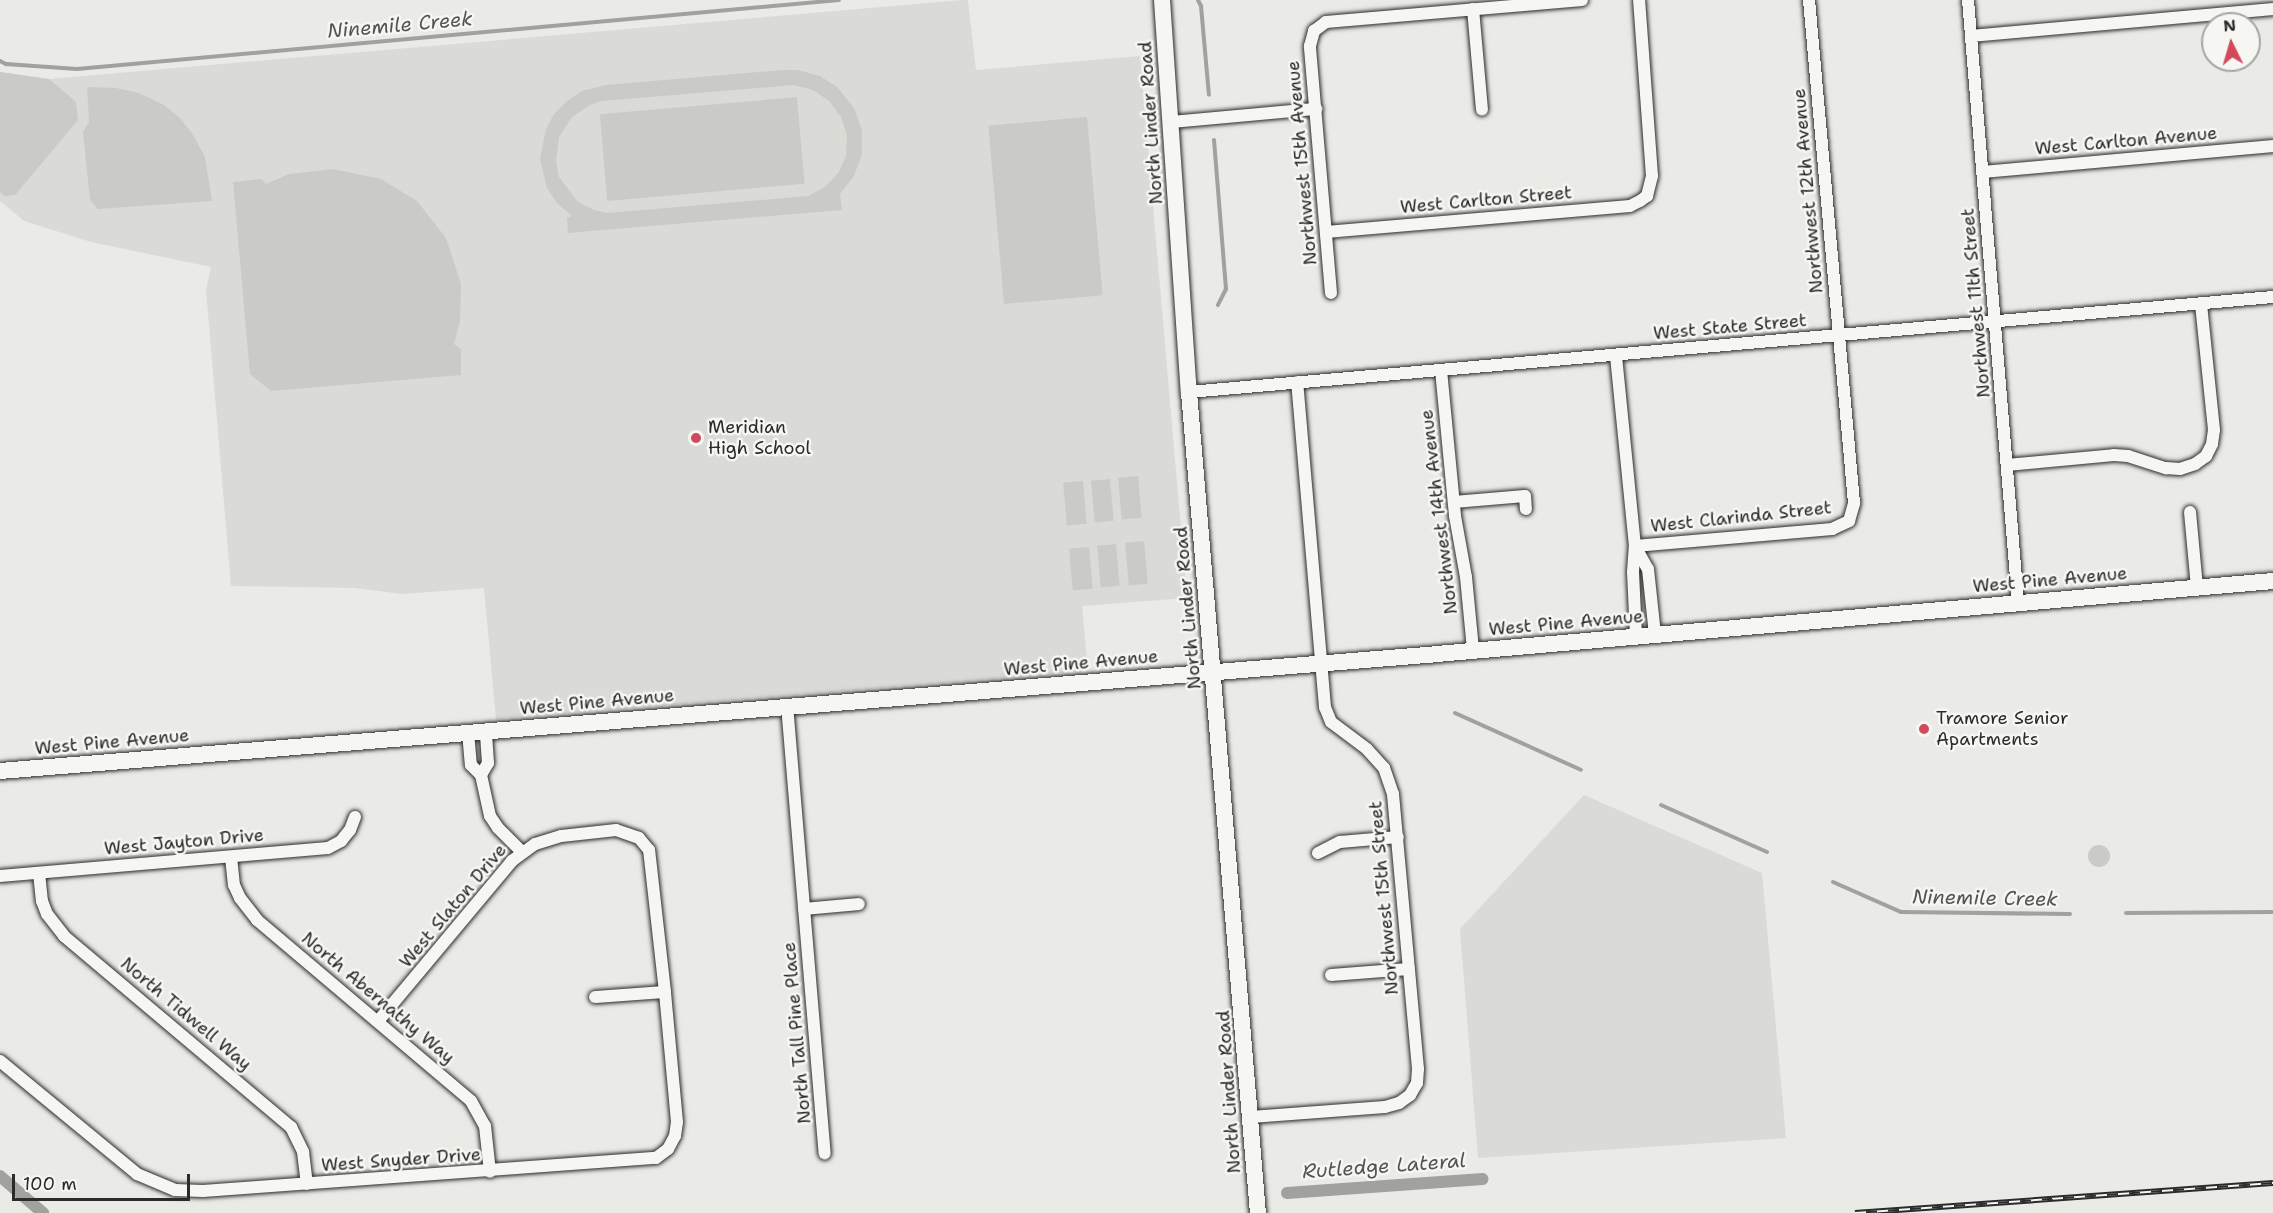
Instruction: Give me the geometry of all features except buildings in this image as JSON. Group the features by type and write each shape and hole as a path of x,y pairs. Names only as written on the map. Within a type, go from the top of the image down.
{"street":[{"name":"North Linder Road","path":"1162,0 1189,392 1258,1213"},
{"path":"1482,110 1473,9 1582,0"},
{"name":"West Carlton Street","path":"1326,232 1630,206 1647,196 1652,176 1639,0"},
{"name":"Northwest 12th Avenue","path":"1809,0 1831,256 1841,335 1854,503 1849,521"},
{"name":"Northwest 11th Street","path":"1968,0 2018,602"},
{"name":"Northwest 15th Avenue","path":"1330,293 1310,46 1314,31 1326,22 1473,9"},
{"path":"1971,36 2273,9"},
{"path":"1172,122 1316,110"},
{"name":"West Carlton Avenue","path":"1983,172 2273,146"},
{"name":"West State Street","path":"1189,392 2273,297"},
{"path":"2007,465 2114,455 2128,456 2166,468 2180,468 2195,464 2206,456 2212,444 2214,430 2201,304"},
{"path":"1616,356 1635,546 1633,572 1636,636"},
{"name":"Northwest 14th Avenue","path":"1441,370 1454,502 1466,576 1473,650"},
{"path":"1297,382 1325,707 1331,722 1320,730"},
{"path":"1454,502 1525,496 1526,509"},
{"path":"2190,512 2197,587"},
{"name":"West Clarinda Street","path":"1635,546 1832,529 1849,521"},
{"path":"1635,546 1648,569 1654,635"},
{"name":"West Pine Avenue","path":"0,771 1321,663 2273,581"},
{"name":"North Tall Pine Place","path":"786,705 825,1154"},
{"name":"Northwest 15th Street","path":"1251,1117 1385,1107 1399,1103 1410,1095 1417,1083 1418,1069 1393,794 1384,768 1367,749 1331,722"},
{"path":"481,776 488,763 486,731"},
{"path":"468,732 471,765 481,776 490,816 498,828 522,852"},
{"name":"West Jayton Drive","path":"0,876 328,848 340,841 350,830 355,817"},
{"name":"West Slaton Drive","path":"378,1022 522,852 535,844 561,836 616,830 639,838 649,850 665,992"},
{"path":"1318,853 1340,842 1398,837"},
{"name":"North Abernathy Way","path":"231,857 234,885 247,909 471,1101 485,1126 490,1172"},
{"name":"North Tidwell Way","path":"39,873 42,901 47,914 64,936 291,1127 303,1152 307,1184"},
{"path":"804,909 859,904"},
{"path":"1331,975 1409,969"},
{"path":"595,997 665,992"},
{"name":"West Snyder Drive","path":"0,1061 137,1174 162,1186 189,1191 490,1172 656,1158 668,1149 675,1136 677,1122 665,992"}],"shaded area":[{"name":"Meridian High School","path":"968,0 976,70 1140,56 1187,598 1082,606 1088,671 496,719 484,588 402,594 355,588 231,586 206,290 211,267 91,242 24,221 0,201 0,72 49,79"},
{"path":"782,70 798,70 820,76 837,87 854,108 862,131 862,154 854,176 840,194 842,210 568,233 567,218 572,216 557,203 547,188 540,159 546,129 554,114 567,101 582,91 606,85","holes":["794,85 813,90 829,101 841,117 847,135 846,156 839,172 825,187 808,196 607,213 594,210 578,202 559,177 556,161 559,137 572,117 590,105 602,101"]},
{"path":"0,72 49,79 76,102 78,120 15,195 5,196 0,192"},
{"path":"87,87 116,88 139,93 164,105 179,117 192,133 205,157 212,201 98,209 90,200 83,132 89,122"},
{"path":"797,97 805,184 607,201 600,114"},
{"path":"1087,117 1103,295 1004,304 988,126"},
{"path":"333,169 381,179 417,201 446,238 461,284 460,321 454,344 461,349 461,375 271,391 250,374 233,182 262,179 266,184 289,174"},
{"path":"1138,476 1142,518 1122,520 1118,478"},
{"path":"1110,479 1114,521 1095,522 1091,481"},
{"path":"1083,481 1087,524 1067,526 1063,483"},
{"path":"1144,541 1148,584 1129,585 1125,543"},
{"path":"1116,544 1120,586 1101,587 1097,546"},
{"path":"1089,547 1093,589 1073,591 1069,549"},
{"path":"1584,795 1762,873 1786,1138 1478,1158 1460,929"},
{"path":"2099,845 2107,848 2110,856 2107,864 2099,867 2091,864 2088,856 2091,848"}],"waterway":[{"name":"Ninemile Creek","path":"0,61 6,64 77,69 839,0"},
{"name":"Ninemile Creek","path":"1198,0 1201,6 1209,95"},
{"name":"Ninemile Creek","path":"1214,140 1226,289 1218,305"},
{"name":"Ninemile Creek","path":"1455,713 1581,770"},
{"name":"Ninemile Creek","path":"1661,805 1767,852"},
{"name":"Ninemile Creek","path":"1833,882 1901,912 2070,914"},
{"name":"Ninemile Creek","path":"2126,913 2273,912"},
{"path":"0,1176 43,1213"},
{"name":"Rutledge Lateral","path":"1287,1193 1483,1179"}],"railway":[{"path":"1855,1213 2273,1183"}],"place":[{"name":"Meridian High School","path":"696,438"},
{"name":"Tramore Senior Apartments","path":"1924,729"}]}
